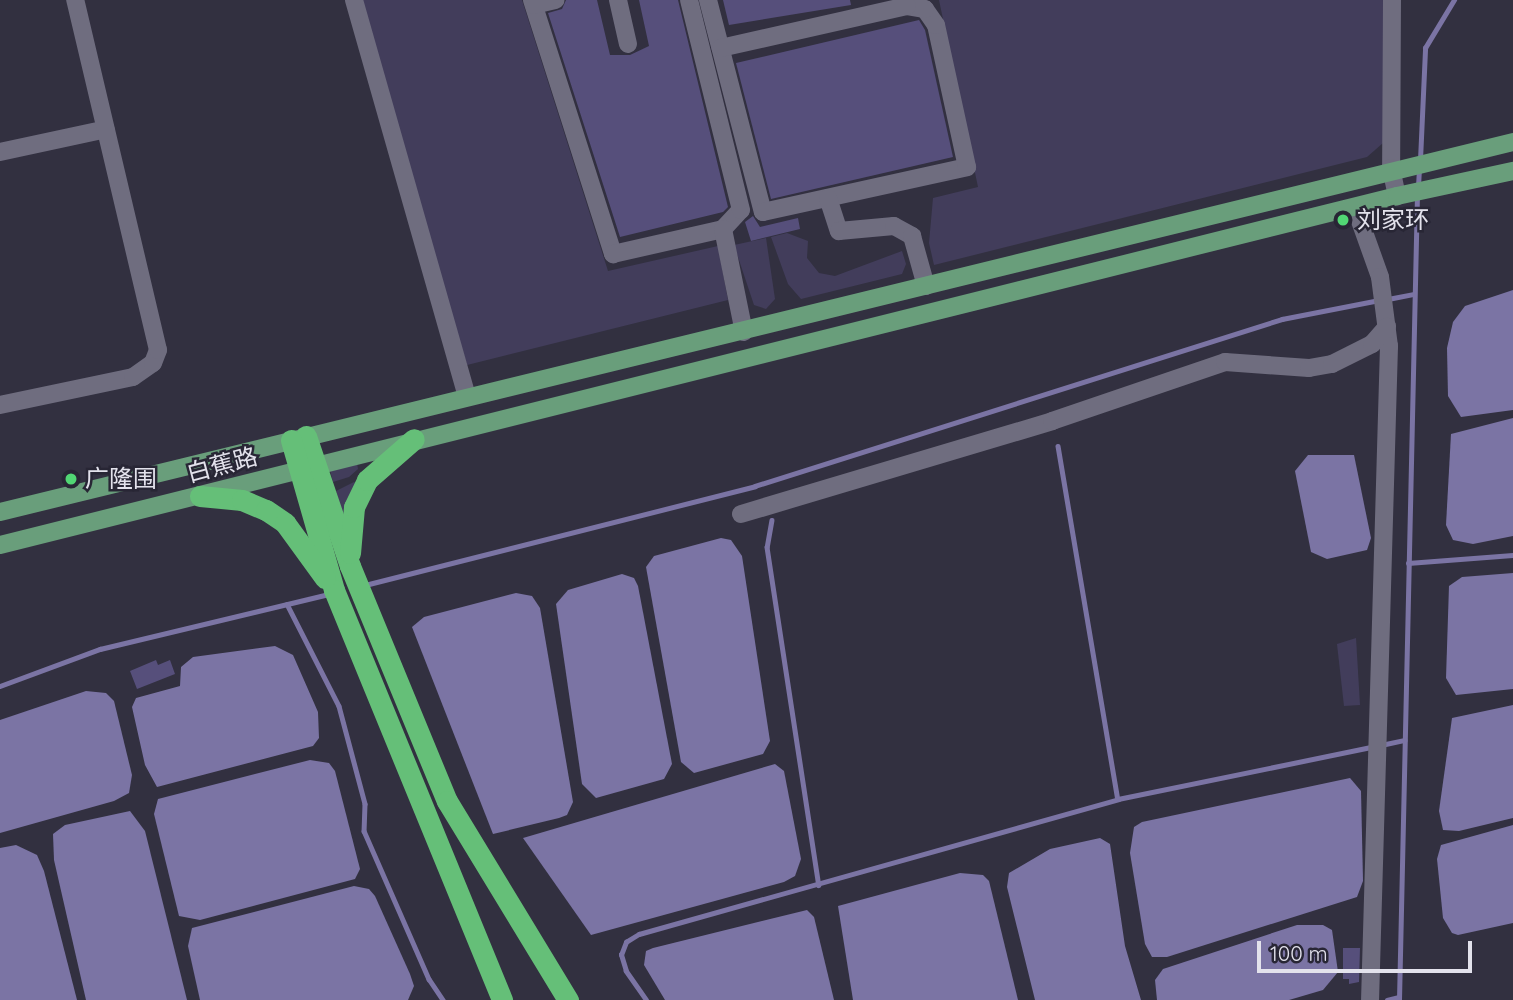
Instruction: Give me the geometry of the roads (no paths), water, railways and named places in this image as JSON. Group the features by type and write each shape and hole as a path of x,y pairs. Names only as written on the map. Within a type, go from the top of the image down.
{"highway":[{"path":"298,438 334,590 502,1000"},
{"path":"350,566 354,508 367,480 414,439"},
{"path":"306,468 350,566 447,801 568,1000"},
{"path":"200,496 242,500 266,510 285,523 334,590"}],"main road":[{"path":"0,512 926,286 1391,168 1513,142"},
{"name":"白蕉路","path":"0,545 200,496 414,439 1397,196 1513,171"}],"street":[{"path":"0,405 133,377 153,363 158,350 75,0"},
{"path":"354,0 467,396"},
{"path":"555,0 533,3 613,254 723,229 737,219 741,201 689,0"},
{"path":"618,0 628,44"},
{"path":"708,0 764,212 967,167 932,16 916,6 864,8 721,48"},
{"path":"1392,0 1391,168 1397,196"},
{"path":"0,152 106,129"},
{"path":"828,198 839,231 894,226 912,236 926,286"},
{"path":"1355,207 1380,277 1387,327 1370,1000"},
{"path":"723,229 744,331"},
{"path":"741,514 1052,421 1225,362 1309,369 1332,365 1372,344 1387,327"}],"waterway":[{"path":"1420,160 1425,48 1454,0"},
{"path":"1418,187 1419,168"},
{"path":"1399,1000 1417,196"},
{"path":"1388,299 1413,294"},
{"path":"365,585 755,486 1282,319 1380,300"},
{"path":"1058,446 1118,799"},
{"path":"772,520 767,547 819,885"},
{"path":"1408,563 1513,555"},
{"path":"0,686 100,649 329,594"},
{"path":"287,604 339,706 365,804 364,831 429,979 443,1000"},
{"path":"1381,745 1404,740"},
{"path":"646,1000 626,971 621,955 626,942 639,934 1118,799 1372,747"},
{"path":"1387,1000 1399,997"}],"place":[{"name":"刘家环","path":"1343,220"},
{"name":"广隆围","path":"71,479"}]}
